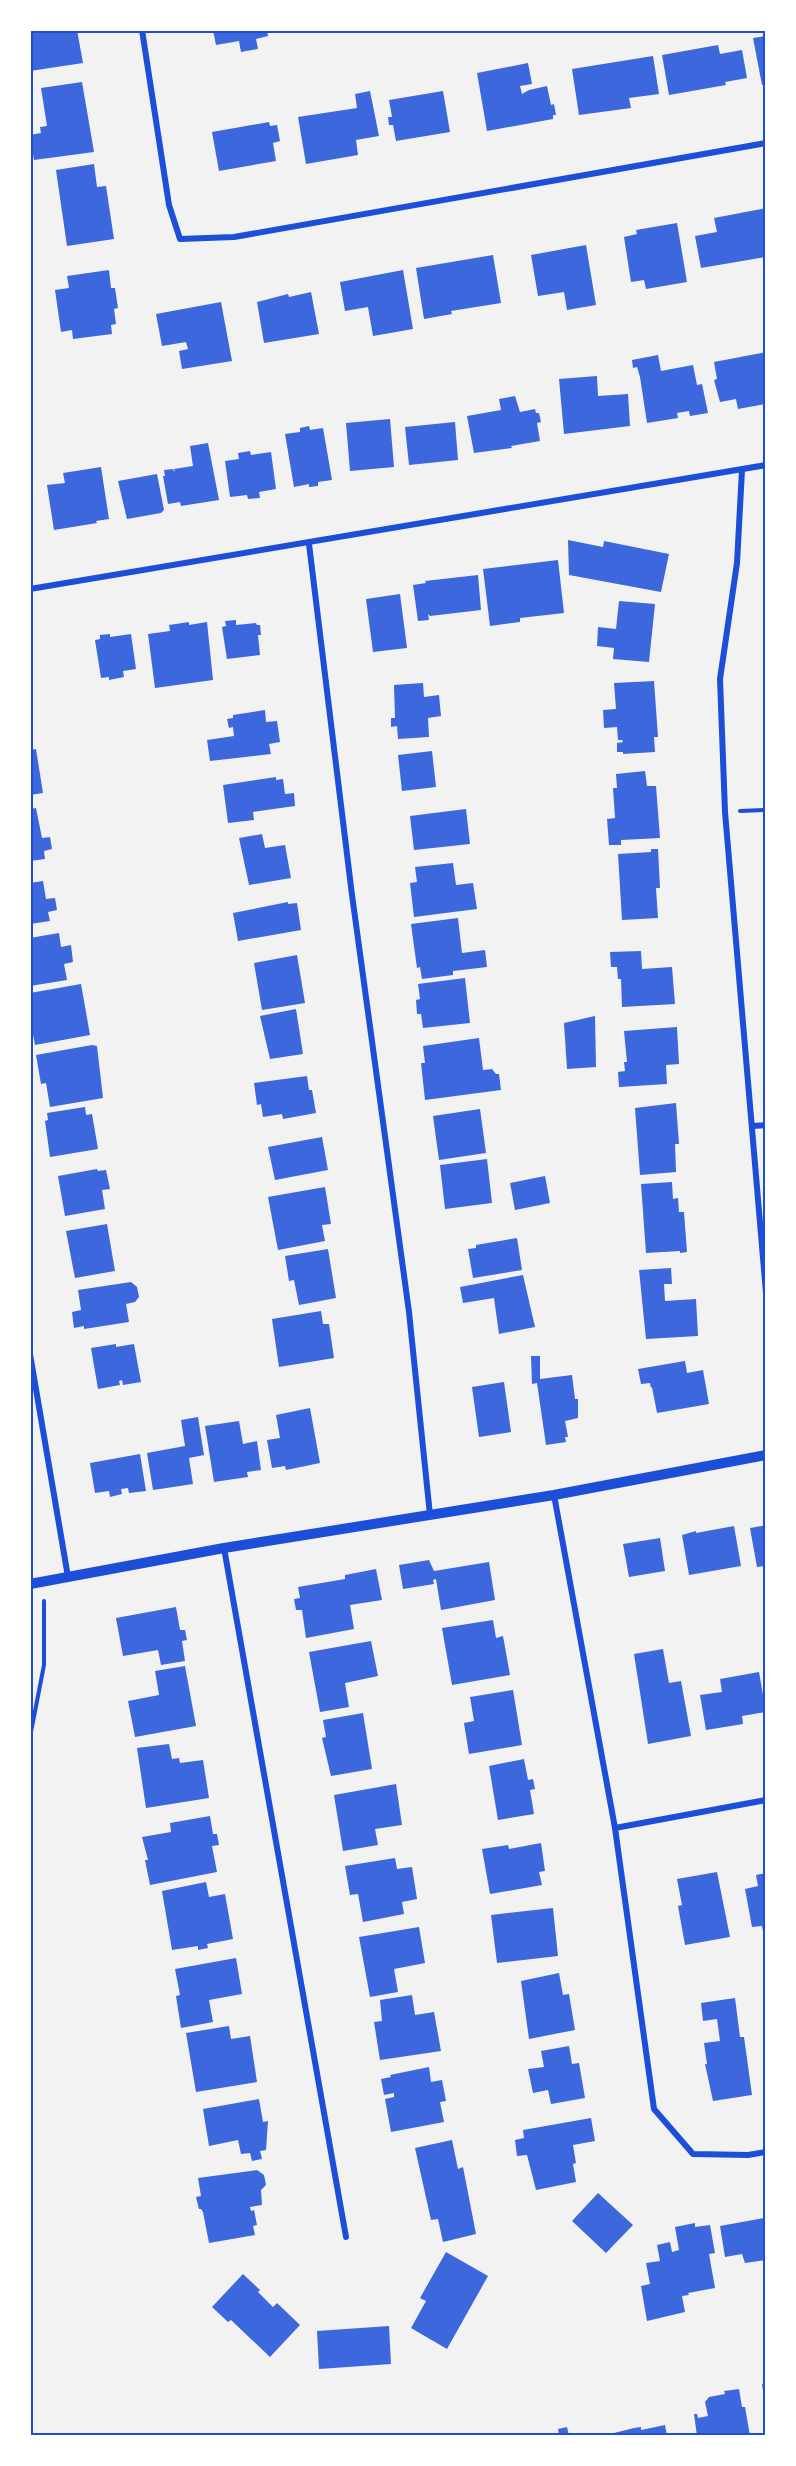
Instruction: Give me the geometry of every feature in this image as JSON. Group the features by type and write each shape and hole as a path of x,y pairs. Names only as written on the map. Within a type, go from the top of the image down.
{"street":[{"path":"142,30 169,205 180,238 234,237 766,143"},
{"path":"30,590 766,465"},
{"path":"742,470 737,563 720,679 724,812 766,1293"},
{"path":"309,544 354,907 409,1312 429,1515"},
{"path":"753,1126 766,1125"},
{"path":"30,1354 68,1577"},
{"path":"30,1584 224,1548 554,1495 766,1455"},
{"path":"554,1495 615,1828 654,2109 693,2154 748,2155 766,2152"},
{"path":"224,1548 346,2237"},
{"path":"615,1828 766,1800"}],"path":[{"path":"724,812 766,810"},
{"path":"30,1737 44,1665 45,1610 42,1582"}],"building":[{"path":"30,30 77,30 83,63 30,71"},
{"path":"213,30 267,30 268,36 256,39 258,49 241,52 239,41 216,45"},
{"path":"766,36 766,84 762,85 753,38"},
{"path":"718,45 720,54 742,50 747,78 725,82 726,85 669,95 662,55"},
{"path":"653,56 659,94 629,98 631,108 579,115 572,69"},
{"path":"528,63 532,84 520,86 522,94 547,86 551,105 554,104 556,115 553,115 553,119 487,131 477,73"},
{"path":"82,82 94,152 34,160 30,135 41,133 40,127 47,126 41,88"},
{"path":"370,91 379,136 356,140 358,155 306,164 298,117 357,108 355,94"},
{"path":"443,91 450,132 396,141 393,125 389,125 388,117 392,117 389,100"},
{"path":"269,122 270,126 277,125 280,141 273,143 276,161 219,171 212,132"},
{"path":"94,164 97,187 106,186 114,239 67,246 56,170"},
{"path":"766,208 766,257 701,268 695,236 717,232 714,218"},
{"path":"677,223 687,282 646,289 644,280 631,282 624,237 637,234 636,230"},
{"path":"586,245 596,305 567,310 564,292 538,296 531,255"},
{"path":"493,255 501,303 451,311 452,314 424,319 416,268"},
{"path":"109,270 111,288 115,288 118,308 114,309 116,324 111,325 112,334 73,339 72,330 61,332 55,290 69,288 67,276"},
{"path":"403,270 413,329 373,336 368,307 345,311 340,282"},
{"path":"311,292 319,334 264,343 257,302 288,294 289,297"},
{"path":"221,302 232,361 182,369 179,351 188,349 186,342 162,346 156,314"},
{"path":"766,352 766,404 738,409 736,399 720,402 714,380 717,379 714,362"},
{"path":"658,355 661,371 693,365 697,385 702,384 708,413 690,416 689,411 677,413 678,418 647,423 640,377 637,367 633,368 632,360"},
{"path":"597,376 598,396 628,394 630,426 564,434 559,379"},
{"path":"515,396 520,412 535,409 536,413 539,413 541,422 537,423 540,441 511,446 512,448 474,453 467,416 501,410 499,399"},
{"path":"390,419 394,467 350,471 346,423"},
{"path":"455,422 458,460 409,465 405,427"},
{"path":"309,426 310,430 323,428 332,480 318,482 318,486 309,487 309,484 294,487 285,434 300,432 300,428"},
{"path":"208,443 219,500 181,506 180,502 168,504 164,470 173,469 175,473 174,469 193,466 190,446"},
{"path":"250,451 251,455 271,452 276,489 259,492 260,498 248,499 247,495 230,497 225,461 239,459 238,453"},
{"path":"101,467 109,519 54,530 47,485 65,483 63,473"},
{"path":"157,474 164,510 161,513 127,519 118,481"},
{"path":"568,540 603,547 604,541 669,554 661,592 569,575"},
{"path":"558,560 564,613 520,618 520,622 490,626 483,569"},
{"path":"478,575 481,610 430,616 428,614 429,620 418,621 413,585 426,583 425,581"},
{"path":"400,594 407,648 373,652 366,599"},
{"path":"619,601 655,604 649,662 613,659 614,648 597,646 598,627 616,629"},
{"path":"236,620 236,625 256,623 260,625 261,635 258,635 260,655 227,659 222,627 226,626 225,621"},
{"path":"189,622 189,625 207,622 213,680 155,688 148,634 170,631 169,625"},
{"path":"110,634 110,637 131,634 136,669 123,671 124,677 109,680 109,677 101,678 95,640 100,639 100,635"},
{"path":"654,681 658,737 654,737 655,752 623,754 623,752 617,752 617,743 623,742 618,740 617,727 604,728 603,710 616,709 614,683"},
{"path":"423,683 424,697 439,695 441,716 428,718 429,737 398,739 397,726 391,727 391,718 395,718 394,685"},
{"path":"265,710 266,722 277,721 280,742 269,744 271,754 210,761 207,740 234,736 233,727 229,728 227,719 233,718 233,715"},
{"path":"36,749 43,793 30,795 30,750"},
{"path":"432,751 436,787 402,791 398,755"},
{"path":"645,771 647,786 656,786 660,838 621,840 621,845 609,845 607,819 615,818 613,788 617,788 616,774"},
{"path":"276,777 276,780 283,779 285,794 294,793 295,806 253,812 254,820 228,823 223,785"},
{"path":"36,808 42,838 50,837 52,849 44,851 45,859 30,861 30,809"},
{"path":"466,809 470,844 414,850 410,816"},
{"path":"262,834 265,848 285,845 291,878 249,885 239,838"},
{"path":"651,849 658,849 660,888 656,888 658,918 622,920 618,854 651,852"},
{"path":"453,863 456,885 473,883 477,909 414,917 410,883 417,882 415,867"},
{"path":"43,881 46,899 55,898 57,910 48,912 50,921 30,924 30,883"},
{"path":"288,902 288,904 297,903 301,930 238,941 233,913"},
{"path":"458,918 462,953 485,950 487,967 453,971 453,975 422,979 420,967 417,968 411,924"},
{"path":"59,933 61,947 71,945 73,962 64,964 67,980 30,986 30,938"},
{"path":"641,951 642,969 672,967 675,1004 622,1007 621,979 618,979 617,967 611,967 610,952"},
{"path":"297,955 305,1003 262,1010 254,963"},
{"path":"465,978 470,1023 423,1028 421,1014 417,1014 416,1000 420,999 418,984"},
{"path":"81,984 90,1035 35,1045 30,1019 30,993"},
{"path":"296,1009 303,1054 270,1059 260,1016"},
{"path":"595,1016 596,1067 567,1069 564,1023"},
{"path":"677,1027 679,1064 666,1065 667,1084 619,1087 618,1072 625,1071 624,1062 627,1062 624,1031"},
{"path":"479,1038 483,1070 492,1069 499,1074 501,1090 425,1100 421,1063 425,1063 423,1046"},
{"path":"97,1046 103,1098 50,1107 46,1083 41,1084 36,1055"},
{"path":"307,1076 316,1113 283,1119 282,1114 263,1117 261,1104 257,1105 254,1083"},
{"path":"676,1103 679,1144 675,1144 676,1172 640,1175 635,1108"},
{"path":"85,1107 86,1115 92,1114 98,1149 50,1157 45,1121 48,1120 47,1113"},
{"path":"480,1109 486,1153 439,1160 433,1116"},
{"path":"322,1137 328,1170 275,1180 268,1147"},
{"path":"487,1159 492,1203 445,1209 440,1165"},
{"path":"97,1169 98,1171 106,1170 110,1189 102,1190 105,1209 65,1216 58,1176"},
{"path":"545,1176 550,1203 515,1210 510,1183"},
{"path":"672,1182 673,1199 678,1198 679,1212 684,1212 687,1252 646,1253 641,1184"},
{"path":"325,1187 331,1224 322,1225 325,1241 278,1250 268,1197"},
{"path":"107,1224 115,1271 75,1278 66,1231"},
{"path":"517,1238 522,1270 473,1278 468,1249 476,1248 476,1245"},
{"path":"328,1249 336,1298 299,1305 294,1280 289,1281 285,1256"},
{"path":"671,1268 672,1284 664,1284 665,1301 696,1299 698,1336 646,1339 639,1270"},
{"path":"523,1275 535,1327 499,1334 494,1298 463,1303 460,1287"},
{"path":"131,1282 137,1287 139,1297 135,1302 126,1304 129,1322 84,1329 84,1326 74,1328 72,1312 81,1310 78,1290"},
{"path":"321,1311 323,1324 329,1324 334,1358 279,1367 272,1319"},
{"path":"116,1344 116,1347 134,1344 141,1382 123,1385 122,1380 119,1381 120,1385 98,1389 91,1348"},
{"path":"531,1356 540,1356 540,1379 572,1375 575,1399 578,1399 578,1418 565,1421 568,1437 565,1437 566,1442 546,1445 537,1383 532,1384"},
{"path":"685,1361 687,1373 703,1370 709,1404 657,1413 652,1387 650,1383 641,1384 638,1369"},
{"path":"504,1382 511,1432 479,1437 472,1387"},
{"path":"310,1408 320,1463 286,1470 285,1466 272,1468 267,1440 280,1438 276,1415"},
{"path":"198,1417 204,1455 189,1458 193,1484 153,1490 147,1453 185,1446 181,1420"},
{"path":"239,1421 243,1444 257,1441 261,1470 247,1472 248,1477 214,1482 205,1426"},
{"path":"140,1454 146,1491 129,1493 128,1488 121,1489 122,1494 110,1497 109,1491 95,1493 90,1463"},
{"path":"766,1525 766,1566 757,1567 750,1528"},
{"path":"734,1526 741,1566 689,1575 682,1535"},
{"path":"660,1538 665,1571 629,1577 623,1544"},
{"path":"429,1560 434,1571 489,1562 495,1600 441,1610 436,1579 433,1580 434,1584 403,1589 399,1565"},
{"path":"376,1569 382,1600 350,1605 354,1629 306,1638 302,1610 296,1610 294,1599 300,1598 298,1587 345,1579 345,1575"},
{"path":"176,1607 180,1630 185,1630 187,1640 182,1641 185,1661 161,1665 158,1650 123,1656 116,1618"},
{"path":"493,1620 496,1638 503,1636 510,1675 452,1685 442,1628"},
{"path":"371,1641 378,1676 345,1683 349,1707 320,1712 309,1652"},
{"path":"663,1649 669,1683 681,1681 691,1736 648,1744 634,1654"},
{"path":"185,1666 196,1726 135,1737 128,1701 159,1695 155,1671"},
{"path":"759,1672 766,1712 742,1716 743,1724 706,1730 700,1695 722,1692 720,1679"},
{"path":"513,1690 522,1745 469,1754 464,1723 474,1721 470,1697"},
{"path":"363,1713 372,1769 331,1776 322,1738 326,1737 323,1720"},
{"path":"169,1744 172,1759 179,1758 180,1763 203,1760 209,1798 146,1808 137,1748"},
{"path":"524,1759 528,1780 533,1779 535,1789 530,1790 534,1814 498,1820 489,1766"},
{"path":"396,1784 402,1825 375,1829 378,1845 343,1851 334,1795"},
{"path":"210,1816 213,1834 217,1834 219,1845 212,1846 217,1872 150,1885 145,1860 148,1860 142,1837 171,1832 170,1823"},
{"path":"541,1843 545,1871 539,1872 542,1885 490,1894 482,1849 508,1845 509,1849"},
{"path":"395,1858 397,1869 412,1867 417,1899 402,1902 404,1914 363,1922 358,1894 350,1895 345,1866"},
{"path":"717,1872 730,1937 685,1945 678,1906 682,1905 677,1879"},
{"path":"766,1873 765,1941 762,1926 752,1927 745,1889 758,1886 756,1875"},
{"path":"206,1882 209,1897 225,1894 233,1939 207,1944 208,1948 198,1950 198,1946 172,1950 162,1891"},
{"path":"553,1908 558,1956 497,1963 491,1915"},
{"path":"419,1927 425,1963 394,1969 398,1992 370,1997 359,1937"},
{"path":"236,1958 242,1994 209,2000 213,2022 181,2028 176,1996 180,1995 175,1969"},
{"path":"559,1973 563,1995 569,1994 575,2030 529,2039 521,1981"},
{"path":"412,1995 415,2015 434,2012 441,2051 380,2060 374,2022 382,2021 380,2000"},
{"path":"735,1998 740,2037 744,2037 752,2095 713,2101 705,2064 707,2064 704,2043 720,2041 717,2019 703,2021 701,2003"},
{"path":"229,2026 231,2039 250,2036 257,2082 196,2092 186,2033"},
{"path":"569,2046 572,2064 579,2063 585,2098 551,2104 548,2090 533,2093 528,2069 544,2067 541,2051"},
{"path":"429,2067 431,2082 442,2080 446,2101 440,2102 444,2122 391,2132 385,2099 394,2097 394,2093 384,2095 381,2079"},
{"path":"259,2099 263,2122 268,2121 266,2150 260,2151 262,2159 252,2161 250,2153 241,2154 238,2140 209,2146 203,2109"},
{"path":"591,2118 595,2141 573,2145 576,2182 536,2190 527,2155 517,2156 515,2140 524,2138 523,2130"},
{"path":"452,2140 458,2169 463,2167 476,2234 443,2242 438,2219 431,2220 415,2148"},
{"path":"257,2170 264,2175 266,2185 261,2190 262,2205 250,2207 251,2211 254,2210 257,2225 253,2226 255,2235 209,2243 203,2212 199,2209 196,2197 201,2196 198,2178"},
{"path":"598,2193 633,2225 606,2253 572,2221"},
{"path":"764,2218 766,2260 745,2263 742,2254 725,2257 720,2226"},
{"path":"695,2223 695,2227 710,2225 715,2253 709,2254 715,2288 682,2296 685,2312 647,2321 641,2286 650,2284 646,2263 660,2261 657,2245 670,2242 672,2252 679,2250 675,2227"},
{"path":"446,2252 488,2276 447,2349 411,2328 426,2301 420,2298"},
{"path":"243,2274 260,2290 258,2292 273,2307 277,2303 300,2325 270,2357 231,2320 228,2322 212,2307"},
{"path":"389,2326 391,2364 319,2369 317,2331"},
{"path":"766,2383 766,2404 765,2404 762,2384"},
{"path":"739,2389 750,2436 697,2436 694,2414 697,2414 698,2418 708,2416 705,2402 709,2397 725,2394 724,2391"},
{"path":"665,2425 667,2436 615,2436 614,2433 634,2428 641,2427 641,2430"},
{"path":"567,2427 569,2436 559,2436 558,2429"}]}
